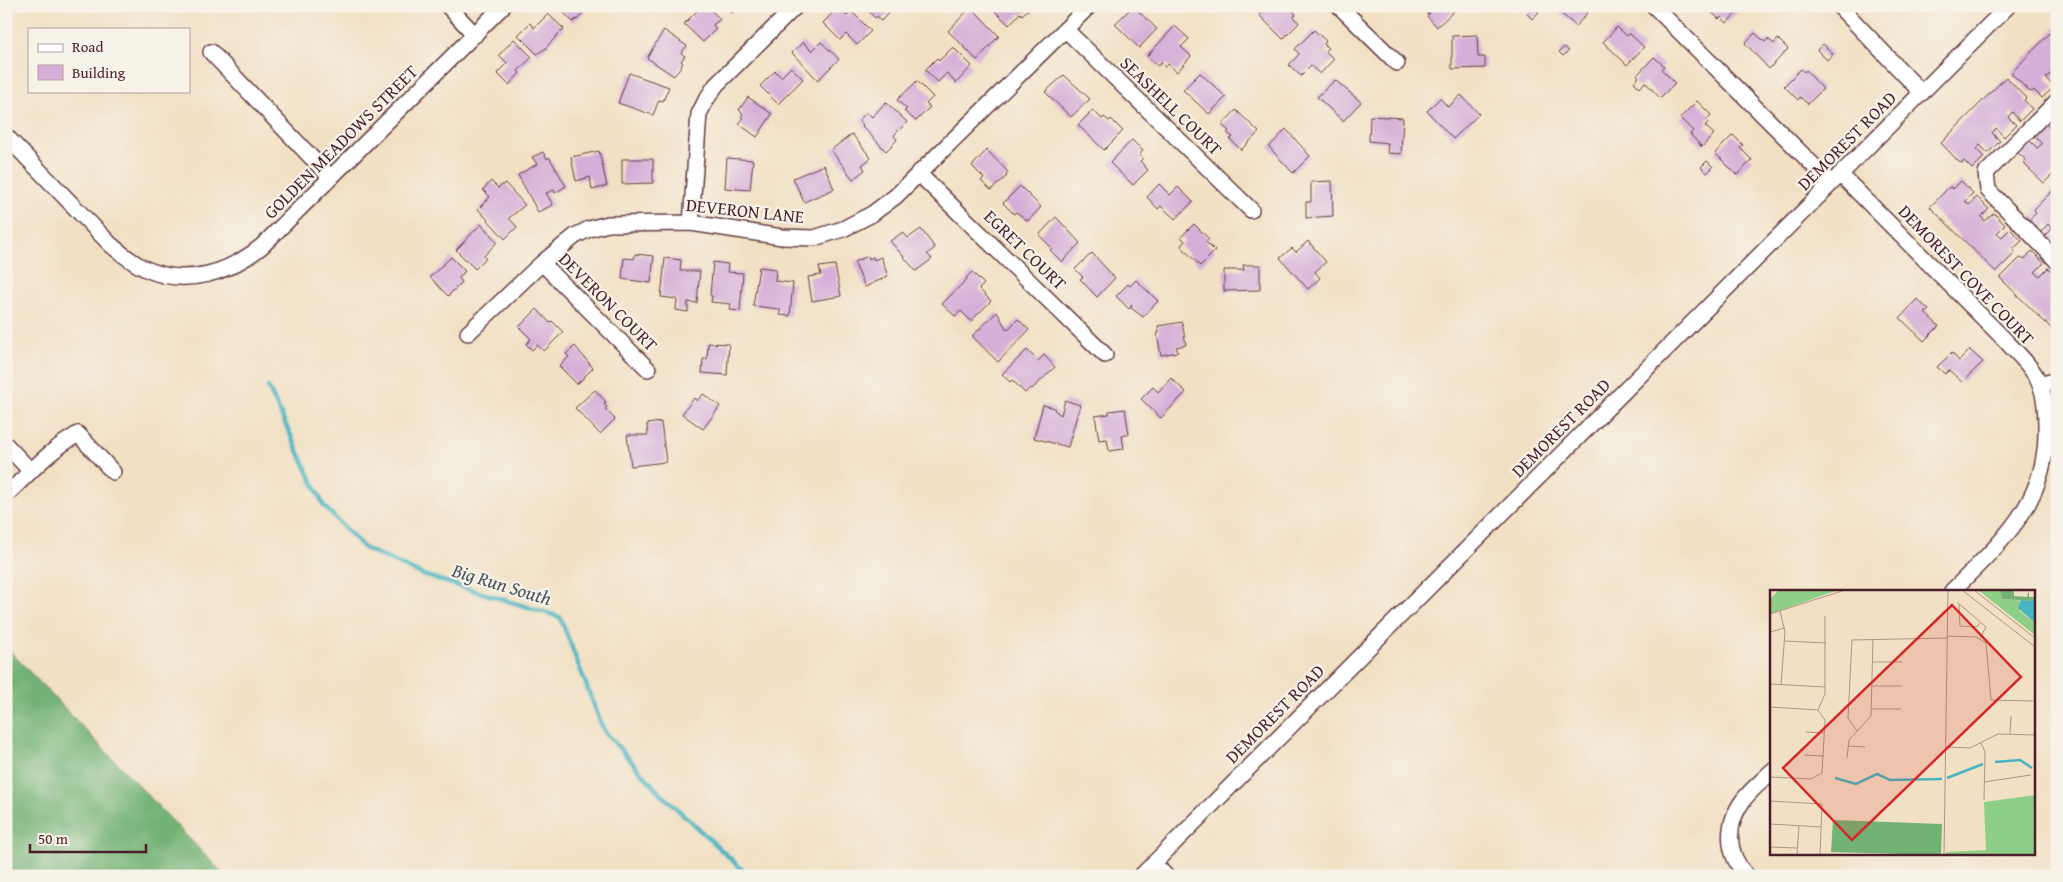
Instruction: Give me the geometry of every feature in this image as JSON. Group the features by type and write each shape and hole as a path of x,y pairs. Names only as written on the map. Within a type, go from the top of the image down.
{"street":[{"path":"448,6 475,35"},
{"name":"GOLDEN MEADOWS STREET","path":"6,136 110,244 122,254 146,269 167,275 189,278 209,275 246,259 262,246 503,6"},
{"path":"691,223 699,114 714,86 796,6"},
{"name":"DEVERON LANE","path":"468,333 542,263 575,236 589,229 608,224 691,223 782,236 814,238 843,229 872,214 896,196 1089,6"},
{"path":"1338,6 1397,63"},
{"name":"DEMOREST COVE COURT","path":"1654,6 2002,337 2021,357 2040,385 2046,410 2045,457 2030,501 2007,536 1953,590"},
{"path":"1839,6 1922,93"},
{"name":"DEMOREST ROAD","path":"1141,876 2008,6"},
{"name":"SEASHELL COURT","path":"1066,30 1250,210"},
{"path":"211,52 331,178"},
{"path":"2057,101 1986,173 1985,182 1988,190 2057,261"},
{"name":"EGRET COURT","path":"918,173 1105,355"},
{"name":"DEVERON COURT","path":"542,263 648,368"},
{"path":"2040,385 2057,380"},
{"path":"6,495 59,444 78,434 113,472"},
{"path":"6,445 29,471"},
{"path":"1747,876 1731,849 1731,822 1744,798 1770,773"},
{"path":"1154,863 1166,876"}],"green space":[{"path":"6,647 225,876 6,876"}],"building":[{"path":"557,6 589,6 573,22"},
{"path":"702,6 707,6 720,19 713,25 716,29 703,42 684,24"},
{"path":"725,6 739,6 732,13"},
{"path":"864,6 895,6 881,21 877,16 875,18"},
{"path":"996,6 1032,6 1022,15 1020,13 1009,25 993,9"},
{"path":"1133,6 1157,29 1139,48 1115,24"},
{"path":"1268,6 1289,6 1296,15 1293,17 1299,23 1283,39 1259,15"},
{"path":"1424,6 1452,6 1455,10 1437,27 1427,16 1430,13 1427,14 1423,9"},
{"path":"1552,6 1593,6 1576,26"},
{"path":"1705,6 1739,6 1741,8 1727,23 1721,17 1719,19"},
{"path":"838,7 847,16 851,11 871,31 857,45 846,34 840,40 823,23"},
{"path":"971,7 999,36 977,60 948,31"},
{"path":"1533,7 1539,12 1532,19 1527,14"},
{"path":"548,14 564,29 545,49 537,54 518,35 530,23 534,28"},
{"path":"1175,26 1189,39 1181,47 1191,56 1177,72 1168,64 1165,67 1161,63 1158,66 1147,56"},
{"path":"2057,26 2057,80 2050,74 2046,78 2054,87 2042,98 2034,90 2032,92 2029,91 2011,73"},
{"path":"1617,27 1627,36 1629,33 1644,47 1627,65 1603,42"},
{"path":"664,30 687,46 681,53 685,56 681,61 683,63 674,76 647,58"},
{"path":"1314,30 1326,41 1324,44 1328,48 1325,51 1334,59 1320,74 1311,66 1301,76 1289,65 1299,54 1295,49"},
{"path":"1755,33 1765,42 1768,39 1774,44 1778,39 1788,49 1769,69 1745,43"},
{"path":"1477,35 1478,57 1485,57 1485,68 1452,69 1452,36"},
{"path":"514,39 532,57 518,71 520,73 509,85 497,73 507,63 499,55"},
{"path":"803,42 812,51 821,42 839,59 818,80 792,53"},
{"path":"1823,44 1833,54 1827,60 1817,50"},
{"path":"953,47 972,66 956,83 947,73 938,82 925,70 937,58 939,61"},
{"path":"1564,47 1569,51 1563,56 1559,52"},
{"path":"1654,57 1664,66 1661,69 1675,83 1660,98 1645,82 1640,88 1634,82 1639,77 1637,75"},
{"path":"791,67 803,79 778,104 760,86 775,71 781,77"},
{"path":"1801,69 1804,72 1806,70 1823,89 1808,104 1800,97 1798,100 1784,86"},
{"path":"629,73 669,87 663,101 659,100 653,115 618,103"},
{"path":"1200,73 1226,97 1209,114 1183,90"},
{"path":"1064,75 1090,99 1071,117 1045,92"},
{"path":"2006,77 2026,98 2024,100 2032,109 2020,121 2012,112 2008,117 2016,125 2004,137 1996,128 1992,133 2000,141 1988,153 1980,145 1976,149 1984,157 1972,169 1964,161 1962,163 1959,162 1941,143"},
{"path":"1335,80 1361,102 1343,121 1317,97"},
{"path":"917,81 933,97 926,104 930,107 916,121 904,111 907,109 897,100"},
{"path":"1461,95 1479,114 1453,139 1427,111 1440,98 1448,107"},
{"path":"748,97 772,114 757,137 739,124 743,114 739,110"},
{"path":"1697,101 1711,115 1706,120 1708,122 1705,126 1714,134 1702,147 1690,134 1693,131 1680,118"},
{"path":"886,102 907,122 894,135 897,140 886,151 862,126 859,120 867,112 872,117"},
{"path":"1093,110 1102,119 1104,117 1109,121 1111,119 1123,131 1104,150 1078,125"},
{"path":"1236,110 1259,132 1241,150 1230,139 1233,137 1227,133 1229,131 1222,125"},
{"path":"2057,111 2057,127 2049,119"},
{"path":"1370,116 1403,118 1401,154 1387,153 1388,143 1369,141"},
{"path":"2045,123 2053,132 2057,128 2057,170 2044,183 2025,165 2024,162 2026,160 2017,152 2029,140 2037,148 2042,144 2033,135"},
{"path":"1286,129 1310,156 1293,173 1269,147"},
{"path":"852,134 871,158 862,165 865,170 853,179 831,150"},
{"path":"1733,135 1743,145 1740,148 1752,160 1737,175 1715,153"},
{"path":"1132,140 1143,151 1139,155 1143,158 1140,161 1148,170 1133,185 1110,163"},
{"path":"987,150 1008,172 1007,176 991,190 981,181 984,178 972,166"},
{"path":"599,151 607,186 592,190 590,177 576,181 571,157"},
{"path":"543,152 547,159 549,157 566,186 555,193 554,190 546,193 553,205 538,212 518,175 537,164 532,157"},
{"path":"727,158 753,160 750,190 725,188"},
{"path":"622,159 653,159 653,183 622,184"},
{"path":"1707,161 1713,167 1707,173 1701,167"},
{"path":"824,165 834,189 804,202 793,178"},
{"path":"491,181 498,188 505,183 525,205 509,218 517,227 505,239 478,209 490,197 483,190"},
{"path":"1332,181 1333,216 1306,218 1306,202 1311,202 1311,182"},
{"path":"1961,181 1973,193 1965,201 1969,205 1977,197 1989,209 1981,217 1985,221 1994,213 2005,225 1997,233 2002,237 2010,229 2022,241 2013,249 2015,251 2014,254 1996,272 1930,207 1948,188 1951,187 1953,189"},
{"path":"1159,184 1170,195 1178,187 1193,202 1175,219 1161,206 1158,209 1147,197"},
{"path":"1020,186 1041,207 1028,221 1016,212 1014,214 1003,203"},
{"path":"2054,189 2057,192 2057,249 2044,237 2052,229 2048,224 2040,233 2028,221 2036,213 2034,211 2035,208"},
{"path":"1056,217 1080,243 1062,262 1039,235"},
{"path":"481,224 497,242 484,256 486,258 475,269 456,250"},
{"path":"1194,224 1209,239 1206,242 1215,251 1200,266 1181,246 1185,241 1181,237"},
{"path":"921,229 935,248 927,254 932,259 916,271 890,241 903,232 908,238"},
{"path":"1308,241 1326,262 1315,272 1320,278 1308,289 1280,258 1292,248 1296,252"},
{"path":"2032,251 2044,263 2035,272 2040,276 2048,268 2057,276 2057,283 2052,288 2057,293 2057,334 2000,278 2019,259 2024,260"},
{"path":"1092,253 1115,278 1097,297 1080,279 1083,277 1075,269"},
{"path":"635,254 654,256 651,283 622,279 624,258 634,259"},
{"path":"868,256 869,259 873,257 874,260 881,257 888,276 865,287 854,262"},
{"path":"451,257 465,271 459,278 462,282 448,296 430,277"},
{"path":"665,258 681,260 680,271 700,271 697,303 688,302 688,312 676,310 677,299 661,297"},
{"path":"713,262 728,264 727,272 743,273 740,311 730,310 731,304 711,302"},
{"path":"835,265 841,296 812,301 808,277 821,275 819,267"},
{"path":"1243,265 1260,265 1260,290 1224,291 1224,270 1244,270"},
{"path":"759,267 776,269 775,281 793,283 790,316 780,315 780,309 753,306"},
{"path":"972,272 984,284 979,289 991,301 971,321 961,311 955,316 942,304"},
{"path":"1136,280 1158,301 1143,317 1131,308 1132,305 1129,309 1116,296 1128,284 1130,286"},
{"path":"1917,299 1929,310 1925,313 1939,326 1924,341 1900,318"},
{"path":"537,309 550,323 552,321 563,332 544,351 537,345 532,350 526,344 531,339 519,327"},
{"path":"997,312 1007,330 1018,319 1029,330 998,362 972,336"},
{"path":"1182,322 1186,345 1176,347 1178,352 1161,355 1157,334 1159,333 1158,326"},
{"path":"708,343 729,344 727,375 702,373 703,359 707,359"},
{"path":"575,346 593,368 577,384 559,366 569,357 566,354"},
{"path":"1027,350 1038,361 1044,355 1055,367 1032,389 1030,388 1025,393 1012,380 1010,382 1002,374"},
{"path":"1970,350 1983,362 1962,382 1949,370 1945,374 1937,367 1952,353 1959,361"},
{"path":"1171,378 1186,392 1161,418 1141,399 1153,387 1158,392"},
{"path":"595,390 606,402 604,404 607,407 605,409 615,419 600,434 575,408"},
{"path":"703,394 720,406 703,429 682,414 694,398 697,401"},
{"path":"1065,400 1080,405 1068,447 1034,438 1043,405 1055,408 1054,410 1061,415"},
{"path":"1125,409 1129,434 1122,436 1124,449 1109,451 1107,439 1099,440 1095,416 1109,414 1109,411"},
{"path":"661,422 666,462 631,466 627,435 648,435 647,424"}],"waterway":[{"name":"Big Run South","path":"268,387 324,506 364,548 423,575 560,617 604,731 659,792 749,876"}]}
